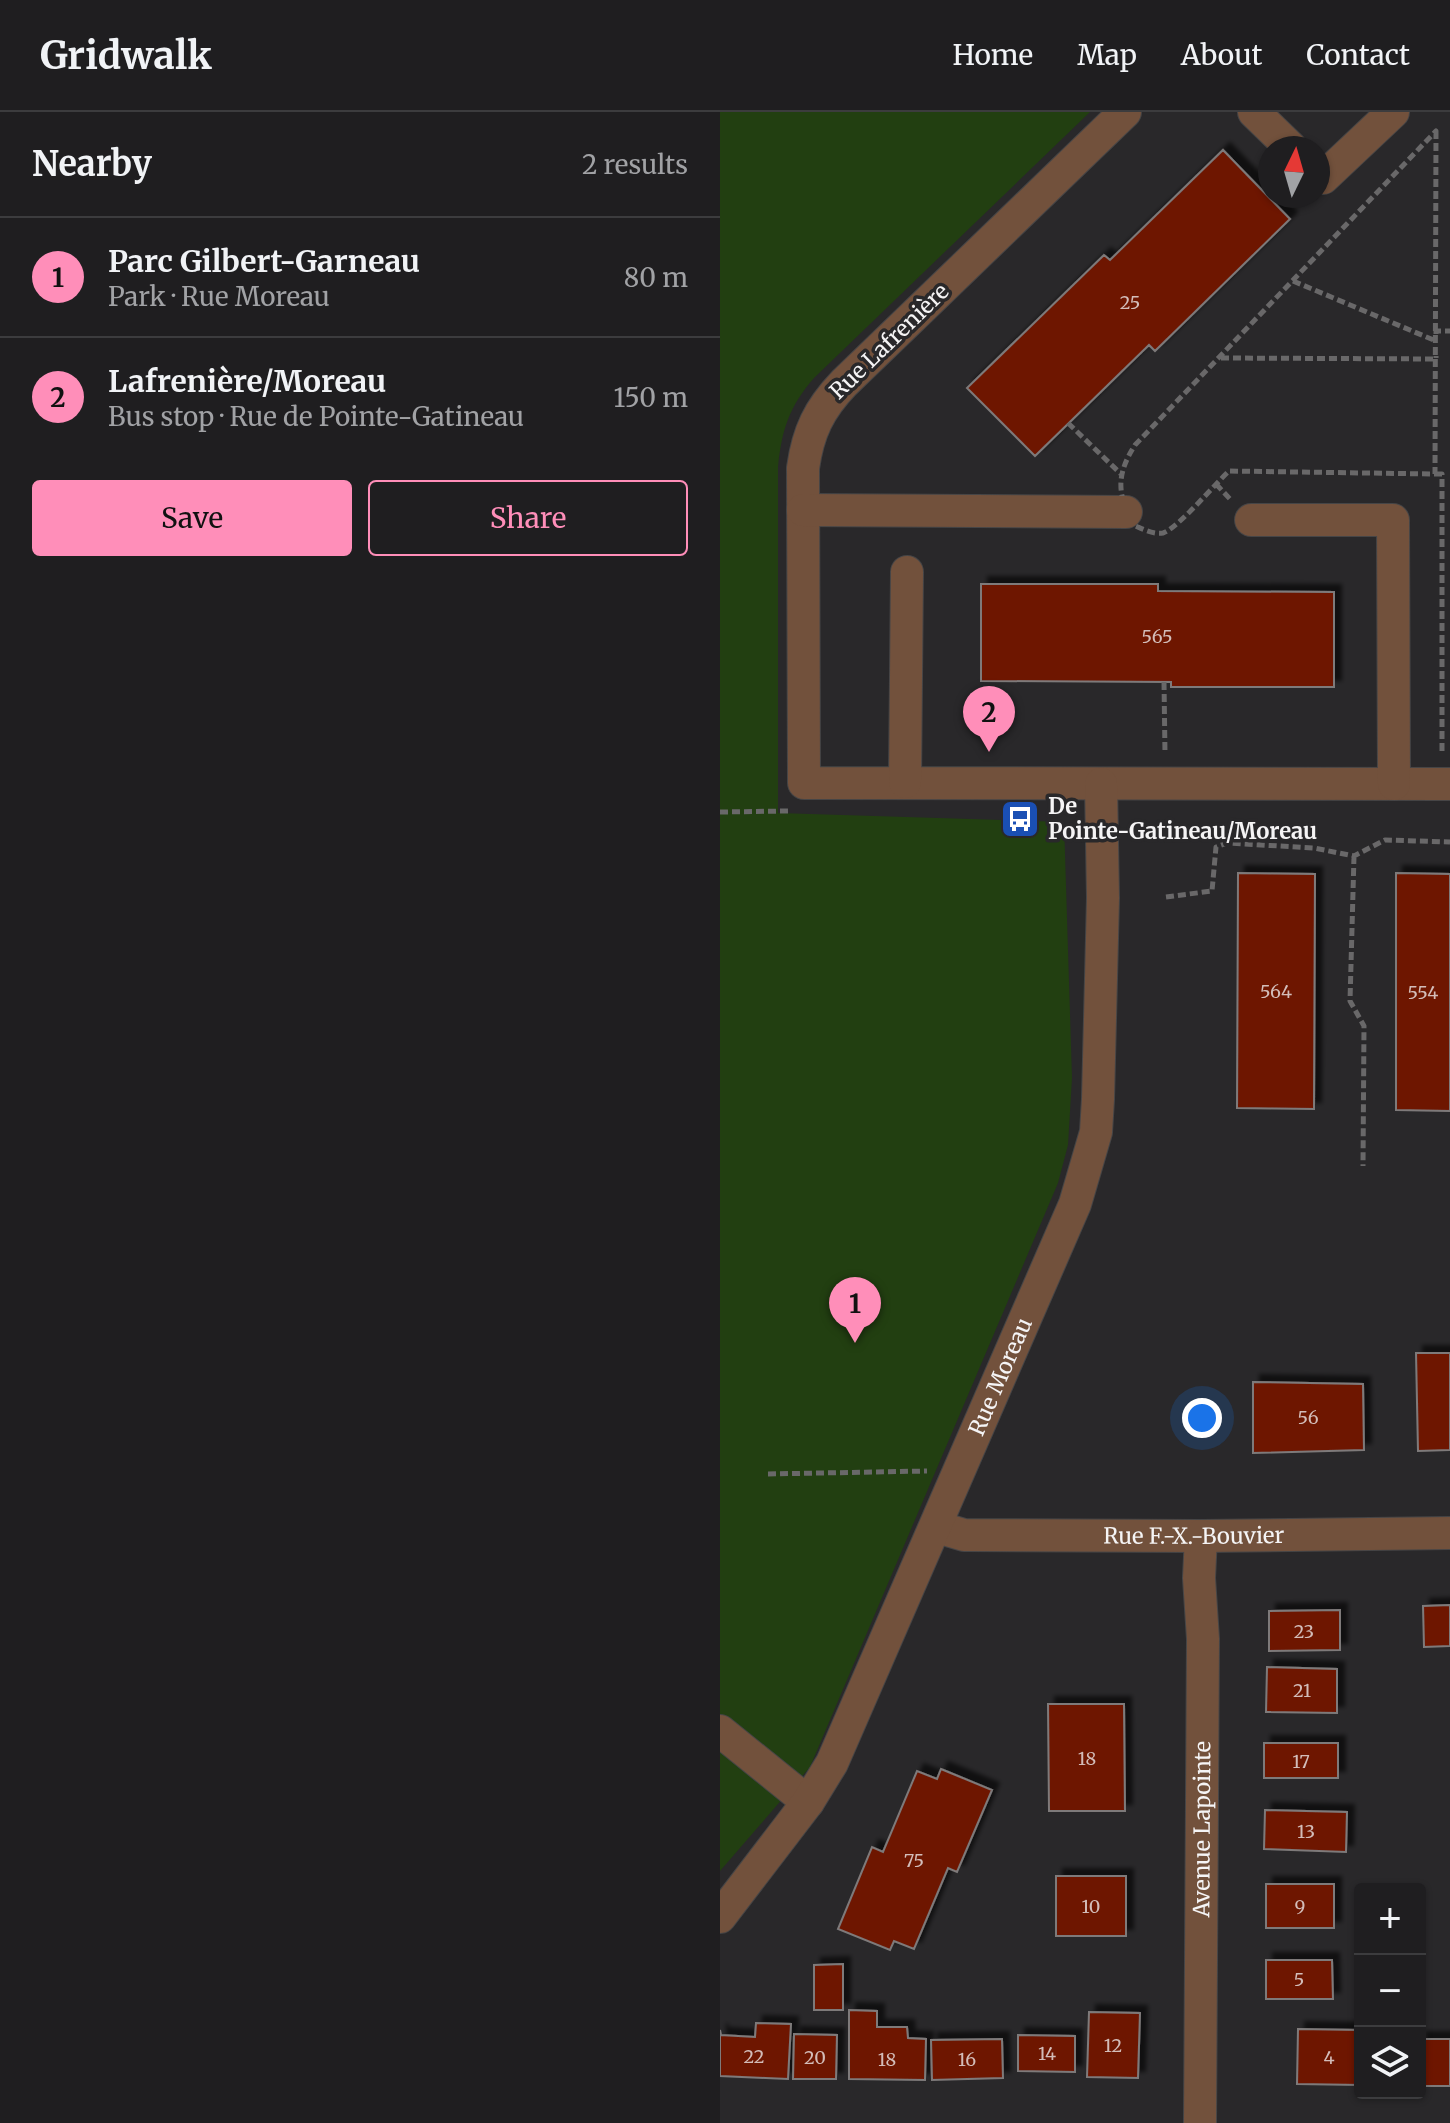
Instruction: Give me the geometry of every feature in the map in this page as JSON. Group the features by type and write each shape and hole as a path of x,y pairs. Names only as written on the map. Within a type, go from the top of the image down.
{"street":[{"name":"Rue Lafrenière","path":"796,797 803,468 807,440 826,402 1125,112"},
{"path":"1330,171 1393,112"},
{"path":"1261,114 1280,136"},
{"path":"803,510 1126,512"},
{"path":"1251,520 1393,520 1394,784"},
{"path":"905,782 907,572"},
{"path":"796,797 905,782 1394,784 1446,770"},
{"name":"Rue Moreau","path":"720,1917 808,1802 832,1763 1075,1204 1093,1142 1100,1061 1103,898 1101,784"},
{"name":"Rue F.-X.-Bouvier","path":"937,1527 964,1535 1450,1533"},
{"name":"Avenue Lapointe","path":"1200,2123 1201,1536"},
{"path":"720,1731 808,1802"}],"path":[{"path":"1436,359 1436,131 1135,445 1122,465 1120,496 1133,525 1149,532 1163,533 1229,471 1442,474 1446,770"},
{"path":"1293,281 1436,341"},
{"path":"1436,331 1450,331"},
{"path":"1435,474 1436,331"},
{"path":"1220,358 1436,359"},
{"path":"1068,423 1122,475"},
{"path":"1164,682 1165,755"},
{"path":"720,812 796,797"},
{"path":"1166,897 1212,891 1216,847 1227,843 1314,848 1354,856 1385,840 1450,842"},
{"path":"1354,856 1350,1001 1364,1026 1363,1166"},
{"path":"768,1474 936,1471"}],"green space":[{"path":"720,112 1090,112 814,378 798,399 782,441 778,467 778,813 1064,822 1072,1078 1068,1145 1058,1183 810,1767 720,1871"}],"building":[{"path":"1223,150 1258,186 1258,208 1279,208 1290,219 1155,351 1149,345 1035,456 967,388 1104,255 1110,260"},
{"path":"981,584 1158,584 1158,591 1334,592 1334,687 1171,687 1171,682 981,681"},
{"path":"1238,873 1315,874 1314,1109 1237,1108"},
{"path":"1396,873 1450,874 1450,1111 1396,1110"},
{"path":"1416,1353 1450,1353 1450,1450 1418,1451"},
{"path":"1253,1382 1363,1384 1364,1450 1253,1453"},
{"path":"1450,1605 1450,1646 1424,1647 1423,1606"},
{"path":"1340,1610 1340,1650 1269,1651 1269,1611"},
{"path":"1267,1667 1337,1669 1337,1713 1266,1712"},
{"path":"1048,1704 1124,1704 1125,1811 1049,1811"},
{"path":"1264,1743 1338,1743 1338,1778 1264,1778"},
{"path":"941,1769 992,1790 957,1872 948,1868 914,1949 894,1941 890,1950 838,1929 872,1847 883,1852 917,1771 937,1779"},
{"path":"1265,1810 1347,1812 1346,1852 1264,1849"},
{"path":"1056,1876 1126,1876 1126,1936 1056,1936"},
{"path":"1266,1884 1334,1884 1334,1928 1266,1928"},
{"path":"1266,1960 1332,1960 1333,1999 1266,1999"},
{"path":"843,1964 843,2010 814,2010 814,1965"},
{"path":"849,2010 877,2011 877,2027 907,2027 908,2038 926,2039 925,2080 849,2079"},
{"path":"1089,2012 1140,2013 1138,2078 1087,2077"},
{"path":"756,2023 791,2024 788,2079 720,2076 720,2030 721,2035 755,2037"},
{"path":"1298,2029 1354,2030 1354,2085 1297,2084"},
{"path":"794,2034 837,2035 836,2079 793,2079"},
{"path":"1018,2035 1075,2036 1075,2072 1018,2071"},
{"path":"1002,2039 1003,2078 932,2080 931,2040"},
{"path":"1426,2039 1450,2039 1450,2086 1426,2086"}],"place":[{"name":"Lafrenière/Moreau","path":"989,752"},
{"name":"De Pointe-Gatineau/Moreau","path":"1020,819"},
{"name":"Parc Gilbert-Garneau","path":"855,1343"}]}
